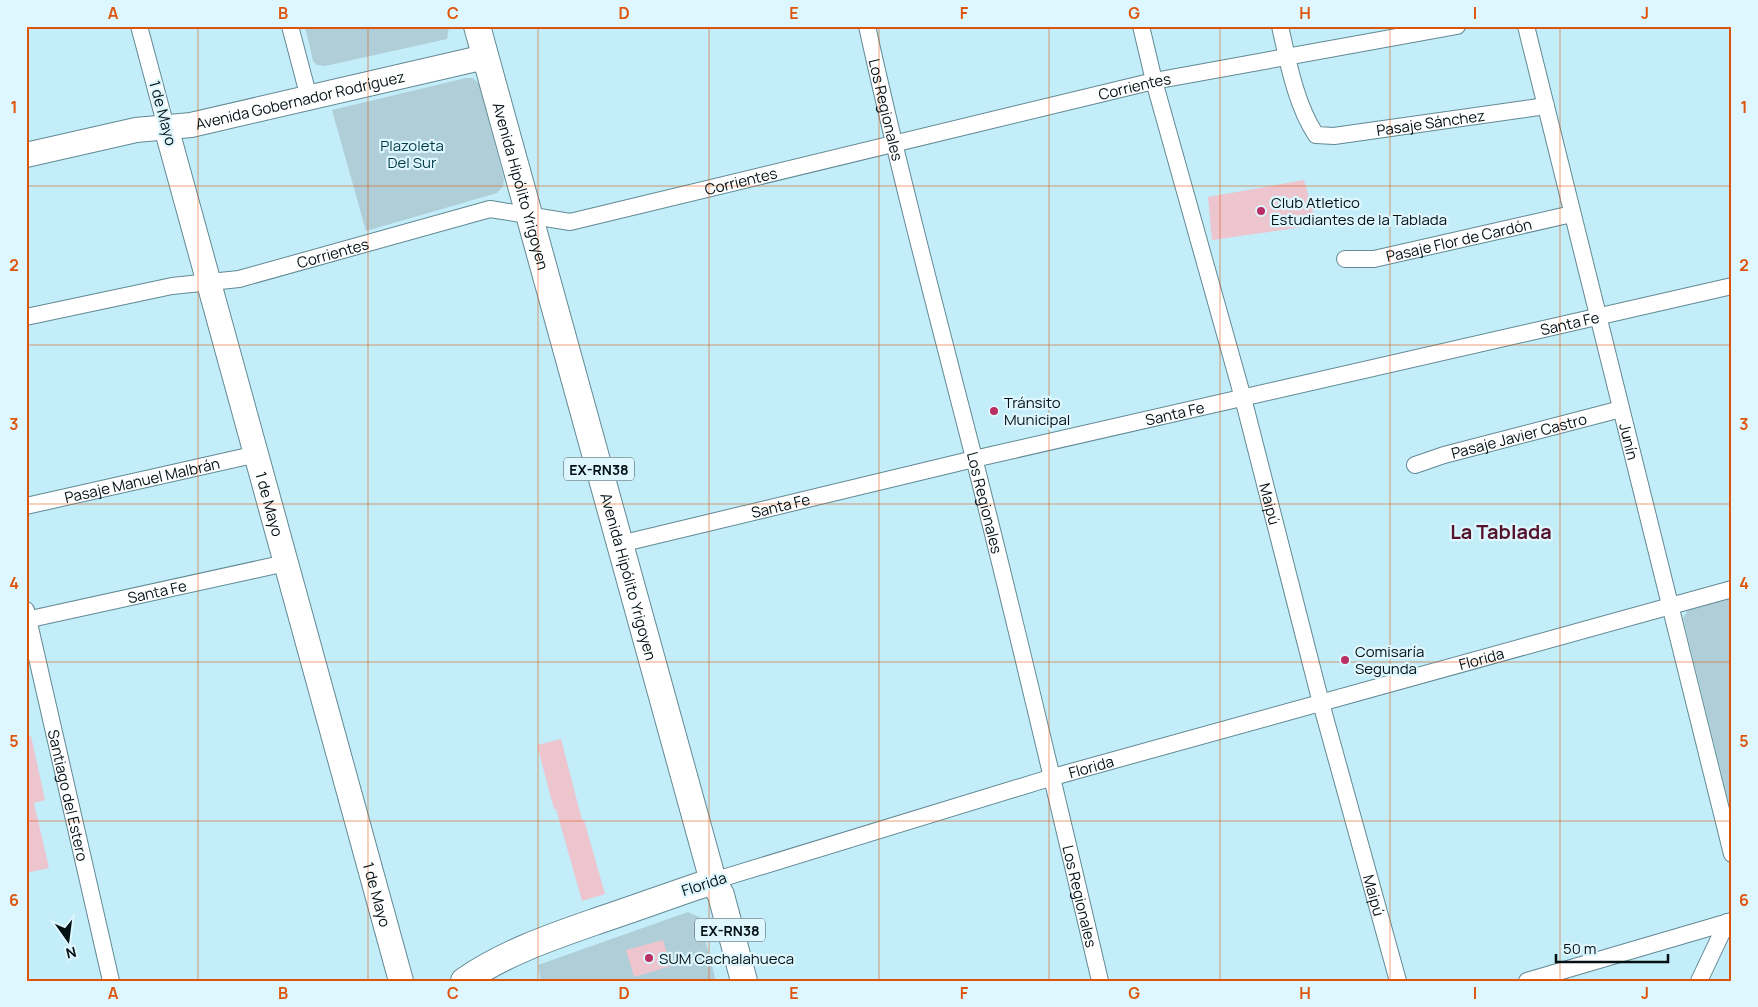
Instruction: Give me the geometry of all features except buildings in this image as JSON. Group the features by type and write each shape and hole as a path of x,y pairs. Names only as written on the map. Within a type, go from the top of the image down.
{"main road":[{"name":"Avenida Hipólito Yrigoyen","path":"477,26 713,881 721,895 744,981"},
{"name":"Florida","path":"464,981 481,969 504,957 564,933 713,881"}],"street":[{"name":"1 de Mayo","path":"139,26 401,981"},
{"path":"290,26 309,98"},
{"name":"Los Regionales","path":"867,26 893,144 1053,778 1100,981"},
{"name":"Maipú","path":"1141,26 1154,81 1243,398 1321,703 1398,981"},
{"path":"1280,26 1286,57"},
{"name":"Corrientes","path":"26,317 172,286 239,279 490,209 570,222 1154,81 1458,26"},
{"name":"Junín","path":"1526,26 1732,854"},
{"name":"Avenida Gobernador Rodríguez","path":"26,155 136,130 191,125 485,57"},
{"name":"Pasaje Sánchez","path":"1286,57 1306,120 1316,136 1334,136 1546,106"},
{"name":"Pasaje Flor de Cardón","path":"1345,259 1374,259 1572,214"},
{"name":"Santa Fe","path":"620,544 974,459 1732,286"},
{"name":"Pasaje Javier Castro","path":"1415,465 1444,455 1621,410"},
{"name":"Pasaje Manuel Malbrán","path":"26,506 257,454"},
{"name":"Santa Fe","path":"27,616 286,563"},
{"name":"Florida","path":"713,881 1053,778 1732,589"},
{"name":"Santiago del Estero","path":"27,616 111,981"},
{"path":"1527,981 1729,921"},
{"path":"1699,981 1729,921"}],"green space":[{"path":"305,26 449,26 447,39 325,66 317,65 313,61"},
{"name":"Plazoleta Del Sur","path":"466,78 473,78 479,84 504,179 503,186 497,193 366,231 332,110"},
{"path":"1732,595 1732,816 1683,618 1690,607"},
{"path":"688,912 699,917 716,981 541,981 538,965"}],"place":[{"name":"Club Atletico Estudiantes de la Tablada","path":"1261,211"},
{"name":"Tránsito Municipal","path":"994,411"},
{"name":"Comisaría Segunda","path":"1345,660"},
{"name":"SUM Cachalahueca","path":"649,958"}],"district":[{"name":"La Tablada","path":"1501,531"}]}
